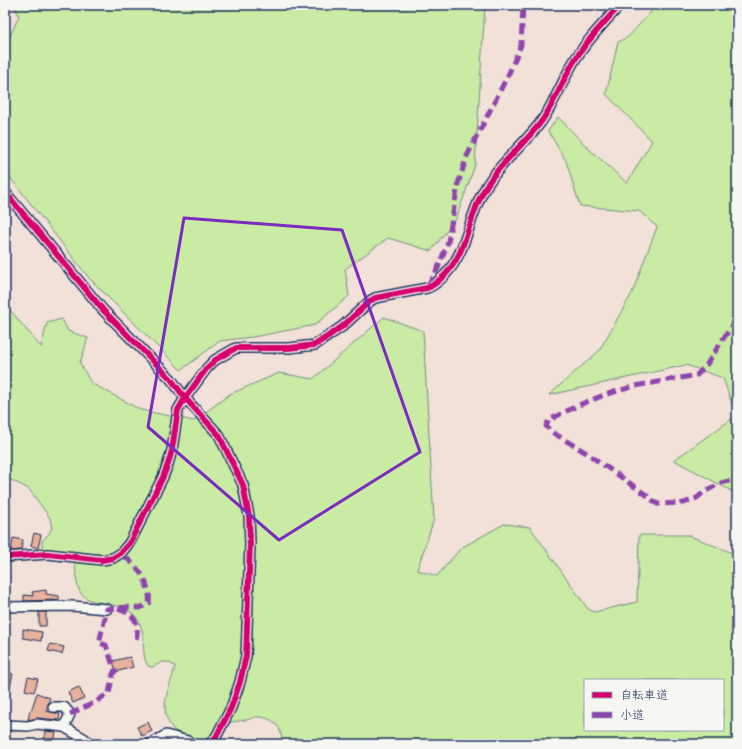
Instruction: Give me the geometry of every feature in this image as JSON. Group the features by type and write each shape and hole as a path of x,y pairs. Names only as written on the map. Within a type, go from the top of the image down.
{"street":[{"path":"5,557 48,554 102,560 113,558 121,553 130,542 163,477 172,450 178,410 207,368 215,360 236,348 289,348 315,345 343,326 370,301 427,288 437,282 452,266 460,254 477,206 491,179 541,121 580,52 620,5"},
{"path":"5,192 103,310 171,379 185,398 220,435 243,485 249,523 250,544 246,656 240,682 231,708 210,744"},
{"path":"5,607 72,606 107,609"},
{"path":"53,707 64,707 70,714 64,727"},
{"path":"5,725 28,726 37,724 64,727 85,739 89,744"},
{"path":"150,744 166,735 188,740 192,744"}],"highlighted area":[{"path":"184,218 342,230 420,452 279,540 148,427"}],"green space":[{"path":"14,5 485,5 475,165 456,219 431,251 388,238 345,269 349,296 315,325 259,336 220,341 181,370 89,278 5,171 5,47 19,16"},
{"path":"649,5 737,5 737,494 674,460 736,416 723,378 686,365 549,395 599,351 632,293 657,227 639,211 580,206 566,161 548,131 558,117 587,147 627,183 652,141 606,94 618,42 628,37 651,12"},
{"path":"5,304 41,347 47,323 62,319 68,331 88,338 80,363 91,383 141,410 194,421 230,394 279,373 313,379 384,317 423,331 434,519 417,570 437,576 461,548 504,524 530,527 588,609 594,612 637,602 639,535 688,535 737,555 737,744 282,744 281,734 277,725 265,718 257,717 223,725 212,733 203,744 189,744 181,734 173,729 168,721 166,713 166,698 175,666 165,662 152,667 148,666 144,656 143,633 139,622 133,614 125,609 90,600 83,596 78,587 74,560 42,548 42,541 52,528 50,518 29,489 5,477"}],"building":[{"path":"34,533 41,535 38,548 31,546"},
{"path":"13,538 23,540 21,550 11,551"},
{"path":"46,590 46,594 59,596 59,600 24,601 24,595 33,596 32,592"},
{"path":"39,612 46,612 46,626 39,626"},
{"path":"23,629 42,632 41,641 23,638"},
{"path":"50,644 64,647 62,654 48,651"},
{"path":"130,657 133,667 116,672 113,661"},
{"path":"5,672 13,674 8,696 5,696"},
{"path":"28,677 38,679 34,692 25,690"},
{"path":"79,687 84,698 73,703 68,692"},
{"path":"37,693 50,698 46,711 60,714 59,720 37,718 28,720 30,710 31,711"},
{"path":"148,722 152,731 142,736 137,727"},
{"path":"46,731 56,732 54,744 43,744"}],"marked path":[{"path":"428,286 438,268 448,242 458,184 467,156 509,73 521,45 523,5"},
{"path":"737,320 707,364 697,375 635,386 604,395 579,405 549,420 546,426 550,431 585,452 648,496 657,504 684,503 697,498 704,492 721,483 737,479"},
{"path":"70,714 94,703 109,693 115,671 106,645 99,643 107,609 127,607 140,608 149,603 149,593 144,578 138,569 121,553"},
{"path":"118,609 129,614 135,620 137,624 136,640"}],"cycle path":[{"path":"5,557 48,554 102,560 113,558 121,553 130,542 163,477 172,450 178,410 207,368 215,360 236,348 289,348 315,345 343,326 375,298 427,288 434,285 452,267 458,257 477,205 494,174 541,122 578,55 620,5"},
{"path":"5,192 103,310 171,379 185,398 219,435 243,485 249,516 250,544 246,656 240,682 231,708 216,737 210,744"}]}
